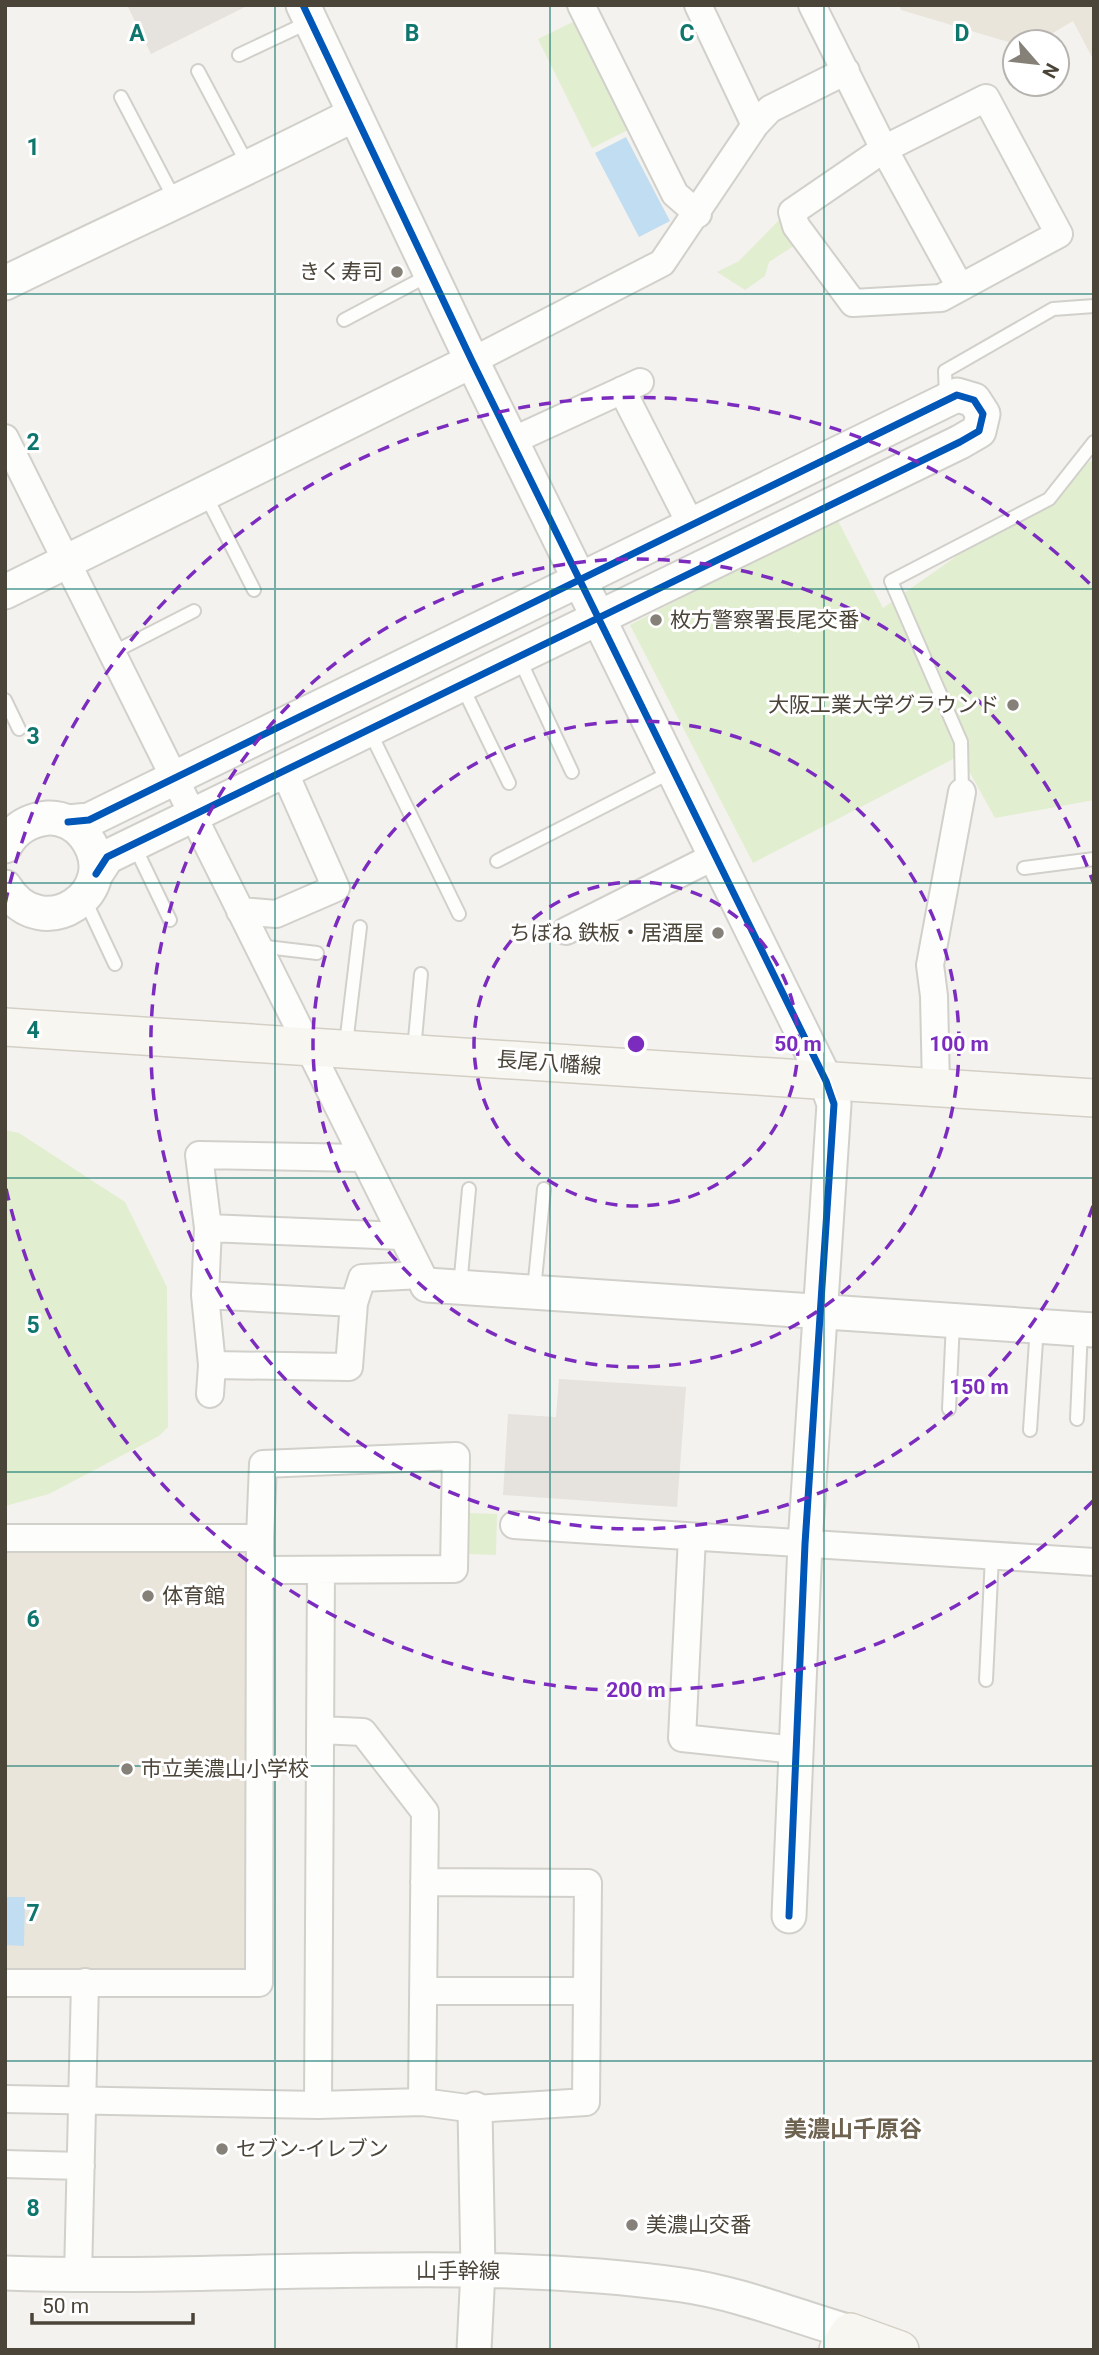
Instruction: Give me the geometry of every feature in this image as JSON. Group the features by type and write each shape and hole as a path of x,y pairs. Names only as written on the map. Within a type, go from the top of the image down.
{"main road":[{"name":"長尾八幡線","path":"5,1027 1094,1098"},
{"name":"山手幹線","path":"844,2341 900,2350"}],"street":[{"path":"581,5 675,194 698,214"},
{"path":"698,5 755,125"},
{"path":"812,5 884,149 960,287"},
{"path":"307,13 472,361 717,855 826,1081 834,1104 805,1544 789,1916"},
{"path":"5,592 472,361 662,263 698,214 755,125 770,109 846,71"},
{"path":"986,98 1059,234 960,287 941,299 853,303 796,226 792,212 884,149 986,98"},
{"path":"5,283 175,200 250,168 355,114"},
{"path":"512,442 631,386 702,519 732,553"},
{"path":"11,902 38,913 54,914 68,909 90,886 107,857 979,431 982,414 974,400 957,395 89,820 68,822"},
{"path":"5,438 13,472 67,562 424,1280"},
{"path":"848,449 866,488"},
{"path":"443,646 461,685"},
{"path":"307,713 324,751"},
{"path":"240,911 276,915 336,888 284,771"},
{"path":"936,1087 930,965 962,792"},
{"path":"5,846 21,826 36,820 52,818 68,822 82,831 91,844 96,859 90,886"},
{"path":"566,931 717,855"},
{"path":"210,1394 212,1365 205,1295 208,1228 199,1155 363,1157"},
{"path":"208,1228 402,1236"},
{"path":"212,1365 349,1367 355,1303 362,1278 424,1280 460,1288 1087,1330"},
{"path":"205,1295 355,1303"},
{"path":"5,1983 260,1983 260,1570 260,1538 263,1464 456,1456 454,1569 260,1570"},
{"path":"514,1525 1094,1562"},
{"path":"692,1536 682,1738 796,1750"},
{"path":"5,1538 260,1538"},
{"path":"318,2105 321,1570"},
{"path":"320,1730 363,1732 425,1812 422,2102"},
{"path":"5,2099 318,2105 422,2102 475,2109 586,2102 588,1883 424,1882"},
{"path":"78,2276 85,1982"},
{"path":"423,1991 587,1991"},
{"path":"474,2350 478,2270 475,2109"},
{"path":"5,2164 81,2166"},
{"name":"山手幹線","path":"5,2273 78,2276 478,2270 567,2273 683,2286 844,2341"}],"lane":[{"path":"239,55 307,13"},
{"path":"198,71 250,168"},
{"path":"121,97 175,200"},
{"path":"345,320 431,274"},
{"path":"946,400 945,371 1053,309 1094,306"},
{"path":"962,792 961,742 891,581 1049,499 1094,442"},
{"path":"205,494 254,590"},
{"path":"112,653 194,611"},
{"path":"518,657 572,772"},
{"path":"461,685 509,783"},
{"path":"5,700 19,729"},
{"path":"369,730 459,914"},
{"path":"497,861 675,771"},
{"path":"134,845 170,920"},
{"path":"1024,868 1094,859"},
{"path":"90,886 115,964"},
{"path":"345,1049 360,927"},
{"path":"258,946 317,953"},
{"path":"414,1055 421,974"},
{"path":"460,1288 469,1189"},
{"path":"534,1293 544,1189"},
{"path":"949,1409 953,1321"},
{"path":"1030,1430 1037,1326"},
{"path":"1077,1419 1087,1330"},
{"path":"986,1680 992,1556"}],"shaded area":[{"path":"127,5 249,5 151,54"},
{"path":"899,5 1094,5 1094,61 1073,21 1061,28 1001,28 1001,40 901,10"},
{"path":"559,1379 686,1387 677,1507 503,1495 508,1414 556,1417"},
{"name":"市立美濃山小学校","path":"5,1546 251,1548 247,1975 5,1975"}],"green space":[{"path":"579,19 632,128 592,148 538,39"},
{"path":"782,217 797,244 769,262 765,276 745,290 717,272 739,261"},
{"path":"1094,459 1094,800 995,818 948,733 959,756 753,863 630,625 836,517 883,608"},
{"path":"5,1130 19,1133 125,1202 167,1287 168,1427 159,1436 49,1494 5,1506"},
{"path":"470,1513 497,1514 496,1555 468,1554"}],"water":[{"path":"626,137 670,221 639,237 595,153"},
{"path":"5,1897 25,1897 24,1946 5,1945"}],"cycle path":[{"path":"303,5 472,361 826,1081 834,1104 805,1544 789,1916"},
{"path":"68,822 89,820 957,395 974,400 983,414 979,431 960,442 107,857 96,874"}],"place":[{"name":"きく寿司","path":"397,272"},
{"name":"枚方警察署長尾交番","path":"656,620"},
{"name":"大阪工業大学グラウンド","path":"1013,705"},
{"name":"ちぼね 鉄板・居酒屋","path":"718,933"},
{"name":"体育館","path":"148,1596"},
{"name":"市立美濃山小学校","path":"127,1769"},
{"name":"セブン-イレブン","path":"222,2149"},
{"name":"美濃山交番","path":"632,2225"}],"district":[{"name":"美濃山千原谷","path":"853,2129"}]}
